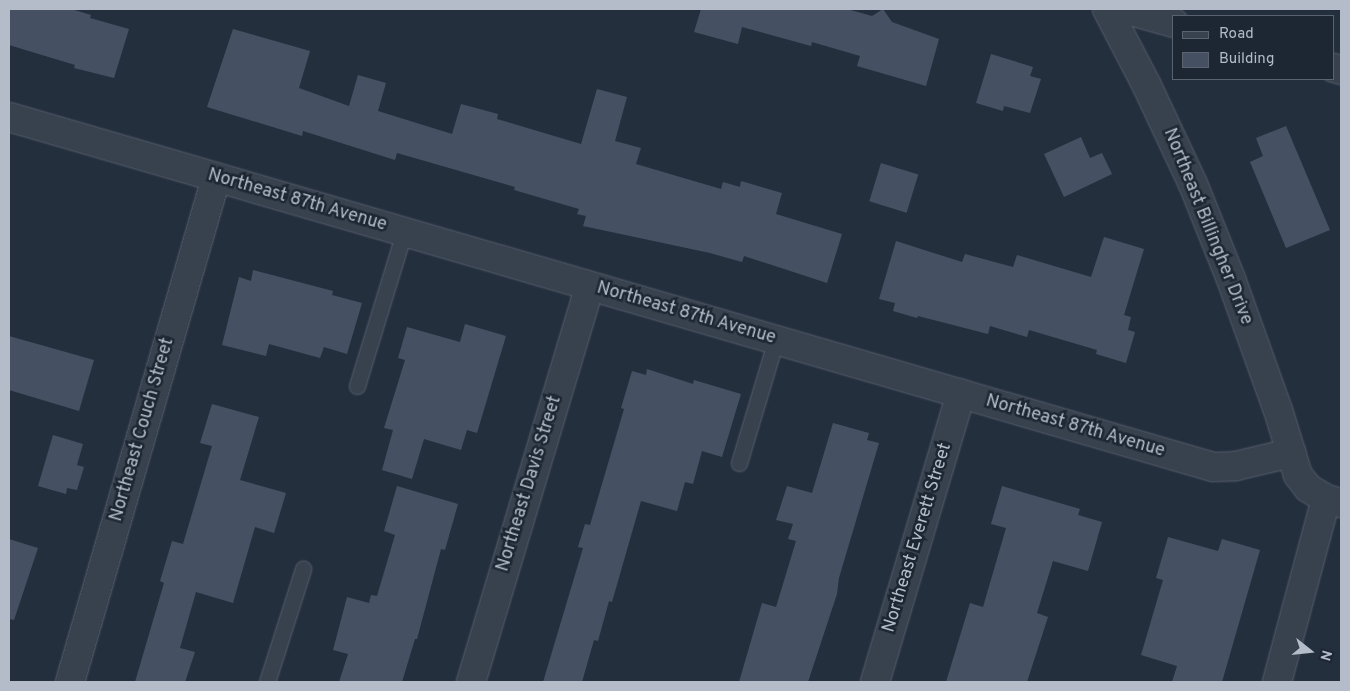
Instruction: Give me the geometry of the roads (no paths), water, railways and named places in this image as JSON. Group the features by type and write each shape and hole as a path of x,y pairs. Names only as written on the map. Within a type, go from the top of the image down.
{"street":[{"name":"Northeast Billingher Drive","path":"1106,9 1151,95 1193,184 1231,280 1291,453"},
{"path":"1124,9 1172,22"},
{"name":"Northeast 87th Avenue","path":"9,117 1213,467 1236,466 1291,453"},
{"name":"Northeast Couch Street","path":"70,682 216,178"},
{"name":"Northeast Davis Street","path":"471,682 590,286"},
{"name":"Northeast Everett Street","path":"875,682 961,394"},
{"path":"1277,682 1334,501 1308,488 1298,475 1291,453"}],"lane":[{"path":"357,386 404,232"},
{"path":"739,464 776,340"},
{"path":"267,682 303,569"}]}
